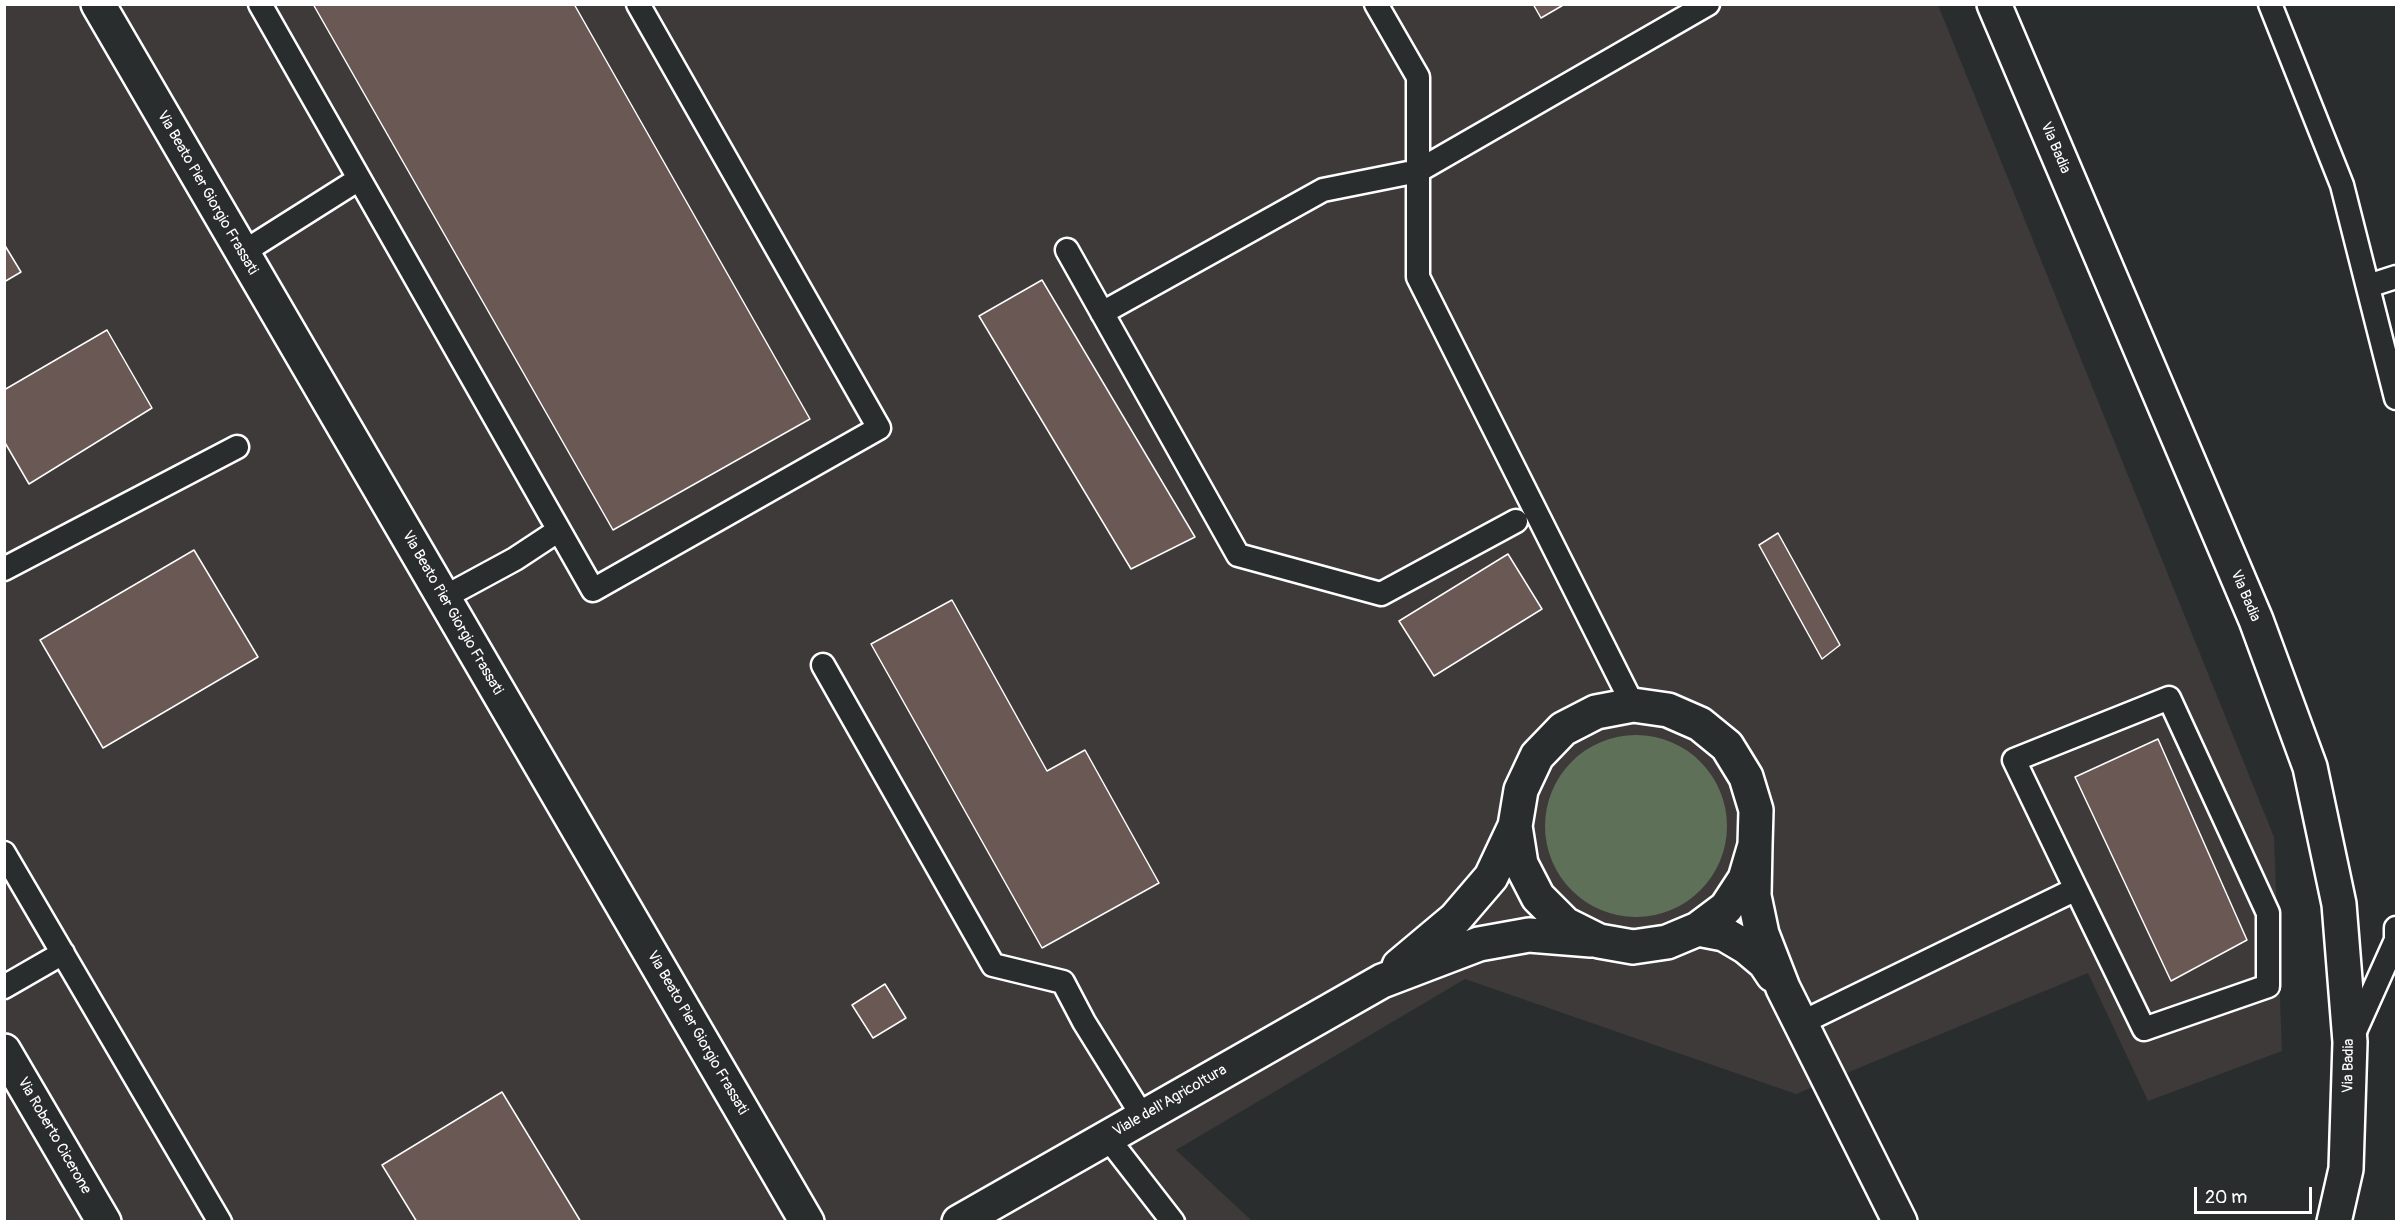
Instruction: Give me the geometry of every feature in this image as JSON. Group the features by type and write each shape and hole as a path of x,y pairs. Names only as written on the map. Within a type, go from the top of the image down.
{"street":[{"name":"Via Beato Pier Giorgio Frassati","path":"98,4 807,1221"},
{"name":"Via Badia","path":"1994,4 2256,620 2310,767 2339,904 2350,1042 2346,1169 2334,1221"},
{"name":"Viale dell'Agricoltura","path":"959,1221 1382,981 1479,944 1529,935 1599,941 1633,947 1667,942 1698,929 1726,908 1745,879 1755,845 1756,810 1746,777 1727,746 1700,724 1668,710 1633,705 1596,712 1563,729 1537,756 1521,790 1515,826 1491,878 1455,919 1382,981"},
{"name":"Viale dell'Agricoltura","path":"1515,826 1521,864 1538,897 1565,924 1599,941"},
{"path":"1755,845 1754,896 1760,924 1783,988 1900,1221"},
{"path":"1698,929 1724,934 1746,947 1765,963 1783,988"},
{"name":"Via Roberto Cicerone","path":"4,1051 104,1221"}],"lane":[{"path":"260,4 593,590 879,428 638,4"},
{"path":"1376,4 1418,77 1418,277 1633,705"},
{"path":"1102,313 1323,190 1418,171 1708,4"},
{"path":"2270,4 2342,185 2397,398"},
{"path":"242,253 359,179"},
{"path":"1067,250 1238,555 1381,594 1516,521"},
{"path":"2368,286 2397,277"},
{"path":"4,569 237,447"},
{"path":"443,598 515,559 559,530"},
{"path":"823,665 993,965 1064,982 1084,1022 1143,1117"},
{"path":"2169,698 2268,913 2268,986 2144,1029 2076,889 2014,760 2169,698"},
{"path":"4,852 220,1221"},
{"path":"1801,1023 2076,889"},
{"path":"2350,1042 2396,940 2397,928"},
{"path":"4,987 63,953"},
{"path":"1107,1137 1173,1221"}],"shaded area":[{"path":"5,5 1938,5 2274,837 2282,1051 2148,1101 2088,973 1796,1094 1465,979 1176,1150 1252,1221 5,1222"}],"green space":[{"path":"1636,735 1654,736 1671,742 1687,750 1701,761 1712,775 1720,791 1726,808 1726,844 1720,861 1712,877 1701,891 1687,902 1671,910 1654,916 1636,917 1618,916 1601,910 1585,902 1571,891 1560,877 1552,861 1546,844 1545,826 1546,808 1552,791 1560,775 1571,761 1585,750 1601,742 1618,736"}],"building":[{"path":"313,4 574,4 810,419 613,530"},
{"path":"1533,4 1565,4 1541,18"},
{"path":"4,244 21,272 4,282"},
{"path":"1042,280 1195,537 1131,569 979,316"},
{"path":"107,330 152,408 29,484 4,441 4,390"},
{"path":"1778,533 1840,645 1822,659 1759,545"},
{"path":"194,550 258,657 103,748 40,640"},
{"path":"1508,554 1542,609 1434,676 1399,621"},
{"path":"952,600 1047,771 1085,750 1159,883 1042,948 871,644"},
{"path":"2158,739 2247,940 2171,981 2075,777"},
{"path":"885,984 906,1018 873,1038 852,1005"},
{"path":"502,1092 581,1222 417,1222 382,1165"}]}
